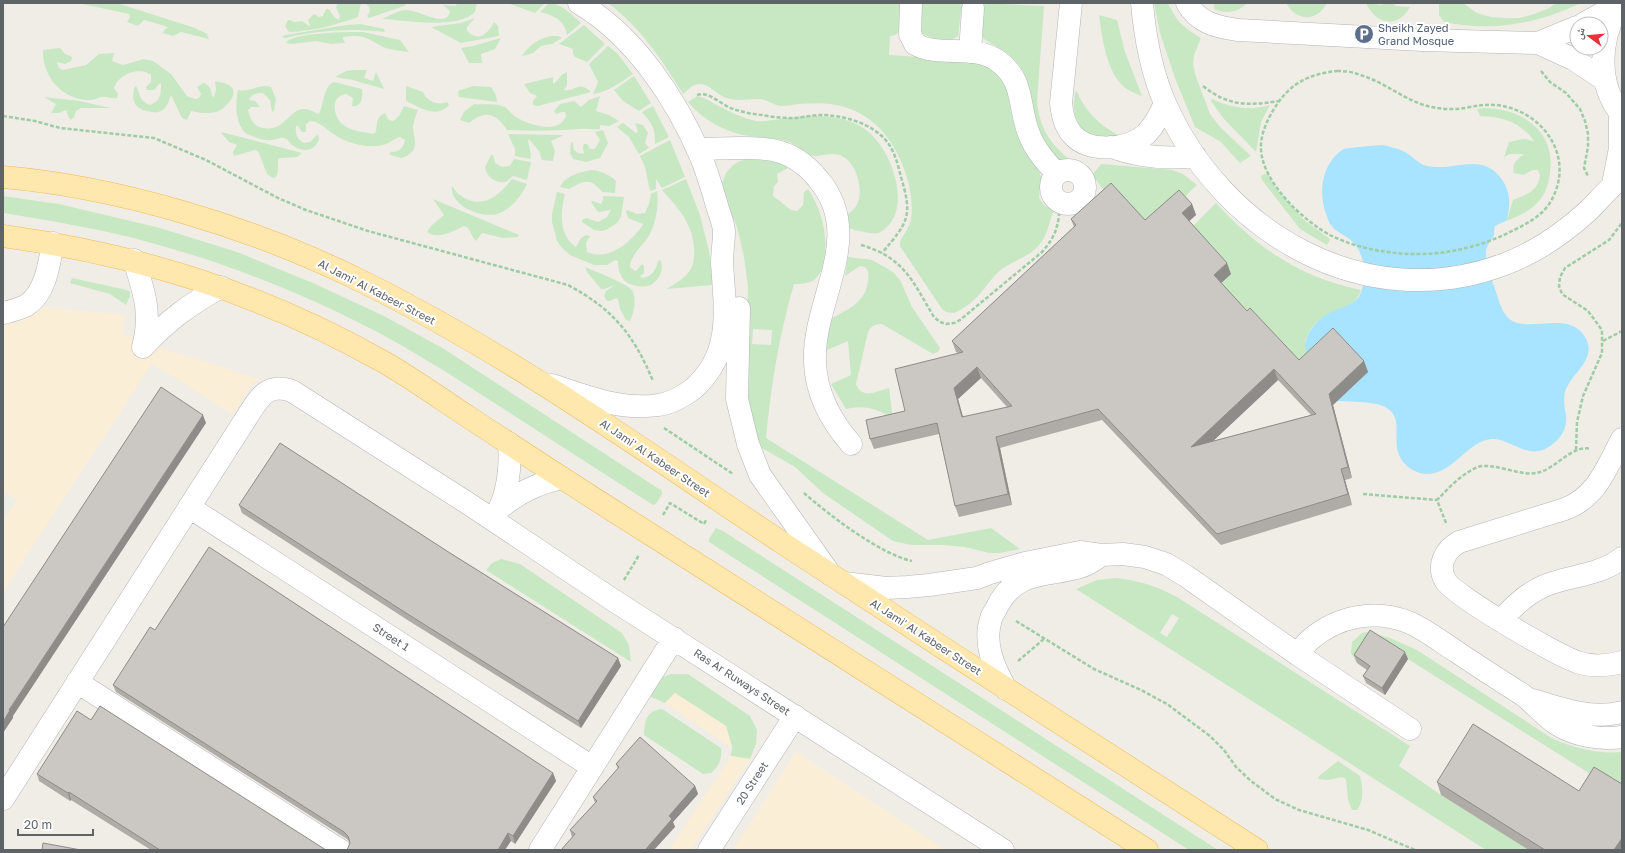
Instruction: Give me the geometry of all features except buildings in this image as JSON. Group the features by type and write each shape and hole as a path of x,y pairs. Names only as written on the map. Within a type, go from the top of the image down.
{"main road":[{"name":"Al Jami' Al Kabeer Street","path":"3,177 75,187 134,200 205,219 281,246 354,278 402,303 537,380 837,579 1002,683 1257,850"},
{"path":"3,236 53,243 134,260 221,287 260,301 331,334 384,362 562,478 1147,850"}],"street":[{"path":"579,3 593,11 618,32 643,59 664,89 697,149 713,192 724,232 735,256 738,272 739,340 736,399 748,444 760,475 837,579 865,586 907,588 977,578 1007,568 1069,553 1080,552 1101,555 1123,554 1138,556 1166,564 1186,576 1297,654 1410,729"},
{"path":"911,3 910,34 915,44 927,49 984,54 997,60 1008,69 1016,79 1023,118 1035,148 1057,174"},
{"path":"1071,3 1061,103 1066,126 1073,135 1083,143 1133,154 1158,158 1195,156"},
{"path":"1142,3 1145,35 1153,70 1165,103 1183,139 1195,156 1235,204 1257,223 1289,245 1313,257 1343,268 1397,280 1452,278 1505,264 1551,241 1576,221 1614,184 1620,148 1621,113 1611,97 1605,80 1603,60 1604,40 1610,22 1620,4"},
{"path":"1187,3 1198,17 1208,24 1232,29 1422,40 1538,43 1573,59 1605,80"},
{"path":"1598,16 1620,4"},
{"path":"970,52 973,8"},
{"path":"1538,43 1569,30"},
{"path":"1079,175 1102,146 1122,145 1145,135 1154,126 1165,103"},
{"path":"697,149 771,150 783,153 795,158 810,169 822,184 832,201 837,220 839,243 837,258 818,324 815,343 815,363 823,400 830,416 840,432 851,444"},
{"path":"1068,170 1079,175 1083,180 1083,194 1073,203 1060,202 1052,192 1051,185 1053,179 1057,174 1068,170"},
{"path":"537,380 612,404 634,406 658,406 689,392 704,379 713,366 723,338 725,300 722,263 724,232"},
{"path":"3,313 26,305 35,298 44,282 53,243"},
{"path":"134,260 146,300 148,313 147,330 143,347 157,332 180,312 221,287"},
{"name":"Ras Ar Ruways Street","path":"3,799 189,507 263,394 271,389 280,388 292,391 497,514 613,600 1003,850"},
{"path":"497,514 506,491 509,472 509,443"},
{"path":"1619,447 1592,491 1576,505 1455,544 1445,554 1442,563 1442,573 1450,588 1457,593 1501,621 1577,662 1592,666 1607,666 1622,662"},
{"path":"497,514 513,497 524,490 543,482 562,478"},
{"name":"Street 1","path":"189,507 592,767"},
{"path":"1002,683 992,662 989,648 989,633 991,618 1004,595 1013,586 1023,580 1035,576 1064,572 1082,567 1093,562 1101,555"},
{"path":"1501,621 1521,600 1532,592 1545,586 1606,568 1622,558"},
{"path":"1297,654 1316,635 1328,627 1346,619 1366,616 1387,617 1408,622 1525,697 1558,725 1577,733 1599,738 1622,737"},
{"path":"540,850 674,638"},
{"path":"77,682 340,850"},
{"path":"1525,697 1580,713 1599,715 1622,712"},
{"name":"20 Street","path":"709,850 795,716"}],"path":[{"path":"1538,43 1536,59 1544,76 1574,100 1585,121 1588,134 1588,147 1584,168 1586,173 1593,181 1614,184"},
{"path":"1203,86 1218,96 1238,104 1261,104 1279,101 1288,89 1300,81 1325,72 1337,71 1362,75 1413,101 1430,106 1449,109 1482,105 1497,105 1521,112 1534,120 1546,131 1554,143 1559,166 1555,191 1550,202 1533,220 1493,240 1468,248 1415,254 1375,250 1346,242 1331,235 1302,215 1276,186 1263,163 1261,149 1262,139 1271,114 1279,101"},
{"path":"677,111 697,95 707,94 724,105 739,111 793,118 820,115 841,117 865,125 878,132 888,143 895,156 906,193 908,210 904,226 882,253"},
{"path":"839,243 856,244 893,258 906,271 934,317 940,322 946,324 954,323 968,315 1049,244 1059,223 1060,202"},
{"path":"1576,450 1577,422 1583,396 1602,353 1602,330 1588,311 1562,294 1559,286 1560,277 1565,268 1609,240 1622,223"},
{"path":"1602,341 1622,331"},
{"path":"1437,500 1459,477 1479,467 1489,466 1519,473 1537,473 1562,461 1576,450 1584,448 1619,447"},
{"path":"1364,494 1437,500"},
{"path":"1437,500 1455,544"},
{"path":"1002,683 1045,638"}],"green space":[{"path":"78,3 115,3 123,5 195,28 207,34 209,39 181,32 173,36 163,33 168,27 144,20 138,26 127,22 130,17 129,14"},
{"path":"338,3 361,3 358,17 316,29 289,32 285,26 288,20 290,20 294,22 302,21 309,26 308,20 314,14 319,17 323,16 326,9 329,9 334,17 339,20 340,16 336,7"},
{"path":"365,3 407,3 404,6 369,18 367,16 370,12 369,7"},
{"path":"458,3 477,3 475,12 467,18 444,22 430,23 382,19 397,12 406,10 438,19 444,19 448,16 450,11 443,5 455,6"},
{"path":"507,3 545,3 535,13"},
{"path":"549,3 562,7 581,23 567,35 564,26 558,19 540,12"},
{"path":"608,3 901,3 902,24 901,28 895,35 890,36 889,55 980,61 1002,75 1009,93 1011,112 1016,131 1024,147 1035,162 1044,184 1040,188 1039,198 1045,206 1054,210 1045,236 1032,252 999,271 970,303 954,313 946,312 942,309 900,246 900,242 909,226 912,215 910,191 904,169 893,146 878,127 859,113 835,105 810,103 780,106 760,99 728,99 701,84 693,85 683,94 659,57 641,34"},
{"path":"919,3 962,3 958,36 945,40 929,37 921,32"},
{"path":"981,3 1044,6 1037,101 1038,111 1043,127 1051,141 1070,160 1057,160 1037,131 1023,71 1016,61 1007,53 984,39 981,35"},
{"path":"1154,3 1168,3 1174,15 1181,24 1201,38 1194,55 1193,64 1195,74 1210,114 1220,127 1251,156 1240,163 1221,142 1195,127 1175,78 1160,33"},
{"path":"1214,3 1247,3 1236,11 1223,12 1214,9"},
{"path":"1286,3 1327,3 1318,14 1307,17 1296,14"},
{"path":"1366,3 1382,5 1383,3 1394,3 1395,6 1410,7 1399,19 1387,22 1375,16"},
{"path":"1439,3 1463,3 1477,13 1491,17 1519,18 1549,8 1556,3 1581,3 1531,21 1497,26 1480,26 1444,22 1439,15"},
{"path":"1099,15 1117,20 1125,52 1142,96 1125,88 1112,71 1106,53"},
{"path":"475,18 467,27 467,31 472,35 483,35 489,30 494,22 498,26 499,36 461,43 431,27 461,23"},
{"path":"360,24 384,29 385,32 335,30 285,38 282,37 285,35"},
{"path":"584,25 605,44 587,62 575,57 573,54 573,49 559,44"},
{"path":"363,32 400,40 409,52 383,47 361,36 343,37 345,43 331,44 316,41 292,44 286,43 290,39 310,35"},
{"path":"551,36 558,36 562,38 552,44 541,46 533,53 522,56 534,43"},
{"path":"501,38 495,49 481,54 482,63 469,63 461,48 473,46"},
{"path":"608,46 617,53 633,74 609,89 593,94 598,82 589,64"},
{"path":"60,48 65,54 72,57 71,61 65,64 57,62 59,68 63,70 86,65 99,54 114,53 112,61 123,65 144,59 153,61 171,74 187,96 195,99 199,98 201,94 197,87 203,83 209,86 212,96 214,97 216,90 215,81 225,83 230,86 233,89 233,97 227,105 219,111 213,113 191,111 187,120 182,118 171,95 164,109 158,112 142,110 134,102 134,88 136,86 142,100 150,105 160,97 161,84 160,83 154,90 147,90 146,87 151,82 151,75 141,71 130,73 116,83 114,88 118,94 117,98 100,97 93,100 82,100 72,97 57,86 46,69 43,50"},
{"path":"367,70 364,78 373,81 376,72 384,89 353,80 335,77 346,71"},
{"path":"567,72 567,85 564,90 583,87 591,92 538,106 533,105 533,101 537,96 530,93 524,84 553,77 553,84"},
{"path":"634,76 651,103 639,111 623,101 614,90"},
{"path":"334,82 362,89 362,98 358,105 352,106 353,98 346,94 341,95 335,102 335,111 339,120 342,124 353,130 373,134 376,132 378,119 385,113 388,119 393,121 399,116 404,106 418,110 413,126 415,144 412,152 402,158 390,155 390,152 398,151 402,148 405,140 400,137 380,146 365,146 337,137 320,124 310,121 306,124 306,132 302,132 298,126 296,126 297,136 304,143 310,142 318,134 319,139 314,147 303,150 295,147 284,138 269,140 247,134 240,125 236,108 238,90 242,91 263,86 271,87 276,99 274,111 272,112 270,100 263,93 254,94 249,100 255,101 260,107 251,107 248,110 254,124 263,128 270,128 277,127 282,124 299,110 304,109 319,114 328,87"},
{"path":"406,86 423,92 427,98 433,102 447,102 449,105 439,111 422,109 406,101"},
{"path":"473,86 491,87 496,95 497,102 459,97 458,91"},
{"path":"1076,90 1088,111 1104,126 1118,135 1107,137 1097,136 1088,133 1082,128 1074,111"},
{"path":"600,96 596,111 609,115 619,121 609,126 600,125 600,129 543,131 507,130 499,119 490,115 480,116 469,123 460,120 464,112 474,104 495,105 504,107 516,117 528,123 543,127 551,127 562,122 566,116 565,112 556,114 554,111 560,104 574,101 581,107 589,100"},
{"path":"697,96 737,115 756,121 820,116 846,120 858,125 869,132 878,142 889,161 898,195 894,217 887,227 878,233 869,233 851,229 847,226 844,217 857,205 860,191 856,173 852,165 845,158 836,154 814,156 789,142 756,137 727,130 710,122 688,102"},
{"path":"44,97 79,101 111,108 81,108 76,111 71,120 66,110 59,113 51,113 56,104"},
{"path":"1212,99 1227,105 1241,108 1255,108 1270,105 1261,122 1256,152 1224,119 1211,101"},
{"path":"653,106 669,137 655,144 653,127 642,112"},
{"path":"1484,108 1511,112 1523,117 1542,134 1550,157 1549,181 1544,194 1531,209 1511,219 1495,225 1507,220 1513,200 1531,192 1537,185 1540,176 1538,170 1533,170 1523,175 1514,173 1514,164 1524,154 1510,154 1504,157 1509,142 1524,139 1534,141 1522,129 1510,121 1480,116 1477,109"},
{"path":"623,123 636,133 638,132 635,123 643,125 648,133 645,143 649,148 639,154 629,137 617,127"},
{"path":"603,130 608,143 600,158 586,162 573,159 570,153 571,142 573,143 574,150 578,153 584,154 584,144 587,144 590,149 595,149 600,140 595,132"},
{"path":"221,132 302,153 297,157 278,159 278,171 276,177 273,178 267,174 258,151 255,150 234,156 233,152 237,145 229,142"},
{"path":"508,134 564,135 551,141 555,151 553,161 542,160 539,151 529,139 530,159 515,156 515,149"},
{"path":"670,140 685,177 662,188 656,179 656,189 650,191 645,167 640,156"},
{"path":"491,155 493,155 495,163 502,167 510,166 514,159 531,162 527,180 513,176 506,182 498,182 492,179 485,167"},
{"path":"748,159 778,162 788,166 788,168 777,174 778,182 774,186 773,196 791,210 797,211 803,205 804,192 808,189 820,212 825,237 825,257 819,274 810,282 794,284 776,361 766,438 928,540 991,528 1020,549 999,553 989,553 965,547 911,545 893,541 823,493 795,467 762,448 754,435 745,385 748,287 744,257 737,227 723,194 722,183 726,173 733,165","holes":["753,329 772,330 771,345 752,344"]},
{"path":"1101,164 1173,170 1183,174 1197,185 1149,231 1110,198 1092,175"},
{"path":"591,170 605,173 616,181 615,193 602,192 598,187 590,182 583,182 569,189 560,187 569,177"},
{"path":"1267,173 1275,187 1304,220 1330,239 1327,245 1300,229 1262,180 1261,176"},
{"path":"512,179 527,184 513,204 505,211 493,215 485,215 469,210 456,200 453,193 452,186 457,193 468,200 475,202 482,201 495,196"},
{"path":"686,179 700,215 709,251 713,285 666,289 688,273 693,262 693,238 687,222 662,190"},
{"path":"657,191 657,208 652,229 632,258 630,267 636,271 642,264 644,266 644,273 640,276 643,278 649,276 653,272 658,261 660,260 662,267 660,274 651,285 641,286 629,284 621,275 618,261 615,260 607,265 594,265 570,255 557,241 552,222 552,214 557,192 565,194 562,208 562,223 566,237 576,247 581,238 586,235 590,236 586,243 587,252 600,255 607,254 619,248 635,235 643,224 628,218 626,212 627,210 637,214 645,213 651,194"},
{"path":"3,196 59,204 160,228 237,252 313,283 384,316 444,349 662,491 662,494 656,504 653,505 424,359 358,322 313,301 243,272 196,256 130,237 58,222 3,213"},
{"path":"603,196 624,197 621,217 617,223 606,230 594,230 582,222 582,220 586,218 598,222 607,217 611,210 598,212 591,202 593,201 601,204"},
{"path":"433,199 519,235 518,237 503,238 482,233 476,241 470,230 464,226 446,234 431,234 427,232 431,226 444,215"},
{"path":"1216,203 1248,234 1281,259 1299,269 1319,277 1361,290 1354,301 1349,305 1329,314 1311,328 1305,341 1310,357 1303,371 1221,284 1190,229"},
{"path":"848,257 872,260 893,272 900,280 912,307 940,348 938,352 933,354 882,324 877,324 870,328 856,384 862,392 866,393 889,388 893,420 871,408 859,407 846,409 831,384 851,375 848,341 827,350 828,321 859,301 866,290 868,282 868,272 865,267 860,266 845,276"},
{"path":"585,267 618,281 632,290 634,294 634,306 630,321 626,320 620,309 618,299 616,298 607,301 604,296 606,291 615,285 601,289 587,272"},
{"path":"72,278 127,290 130,292 130,296 126,305 110,294 70,283"},
{"path":"716,528 723,531 1218,850 1189,850 709,542 709,539"},
{"path":"501,559 520,564 622,633 629,645 631,662 486,570 492,563"},
{"path":"1117,578 1141,582 1177,597 1410,746 1399,766 1441,795 1530,850 1486,850 1076,589 1097,580","holes":["1172,614 1179,618 1167,637 1160,633"]},
{"path":"1368,632 1390,638 1417,650 1553,739 1586,750 1622,752 1622,794 1373,637 1357,663 1351,653 1352,642 1362,633"},
{"path":"671,674 688,674 750,716 757,730 756,744 750,759 731,756 732,747 726,726 675,693 665,703 649,696 660,678"},
{"path":"662,709 721,748 720,762 711,773 703,774 644,735 647,717 653,712"},
{"path":"1338,761 1360,776 1362,794 1361,802 1357,810 1352,810 1348,800 1346,779 1342,777 1328,780 1318,779 1319,776"}],"sand":[{"path":"3,298 25,305 125,315 123,334 161,348 259,379 251,385 233,415 152,363 3,592 3,521 17,500 3,491"},
{"path":"675,693 726,726 732,748 665,703"},
{"path":"796,752 946,850 733,850"},
{"path":"731,756 750,759 691,850 669,850"}],"water":[{"path":"1383,145 1403,151 1427,166 1448,167 1478,164 1487,166 1495,172 1506,186 1509,200 1507,220 1495,226 1494,235 1487,246 1486,251 1486,261 1503,311 1512,321 1521,324 1554,323 1575,327 1583,334 1588,343 1589,350 1587,358 1568,385 1565,392 1565,427 1561,436 1545,449 1538,451 1525,450 1506,442 1493,439 1476,445 1452,464 1435,473 1425,474 1412,470 1400,457 1397,449 1397,426 1393,413 1387,408 1376,404 1337,401 1368,371 1310,357 1308,354 1305,343 1313,327 1326,315 1352,303 1358,298 1361,293 1364,275 1363,261 1357,247 1350,239 1337,231 1329,223 1322,196 1322,187 1327,169 1331,162 1344,149"}],"place":[{"name":"Sheikh Zayed Grand Mosque","path":"1364,34"}]}
